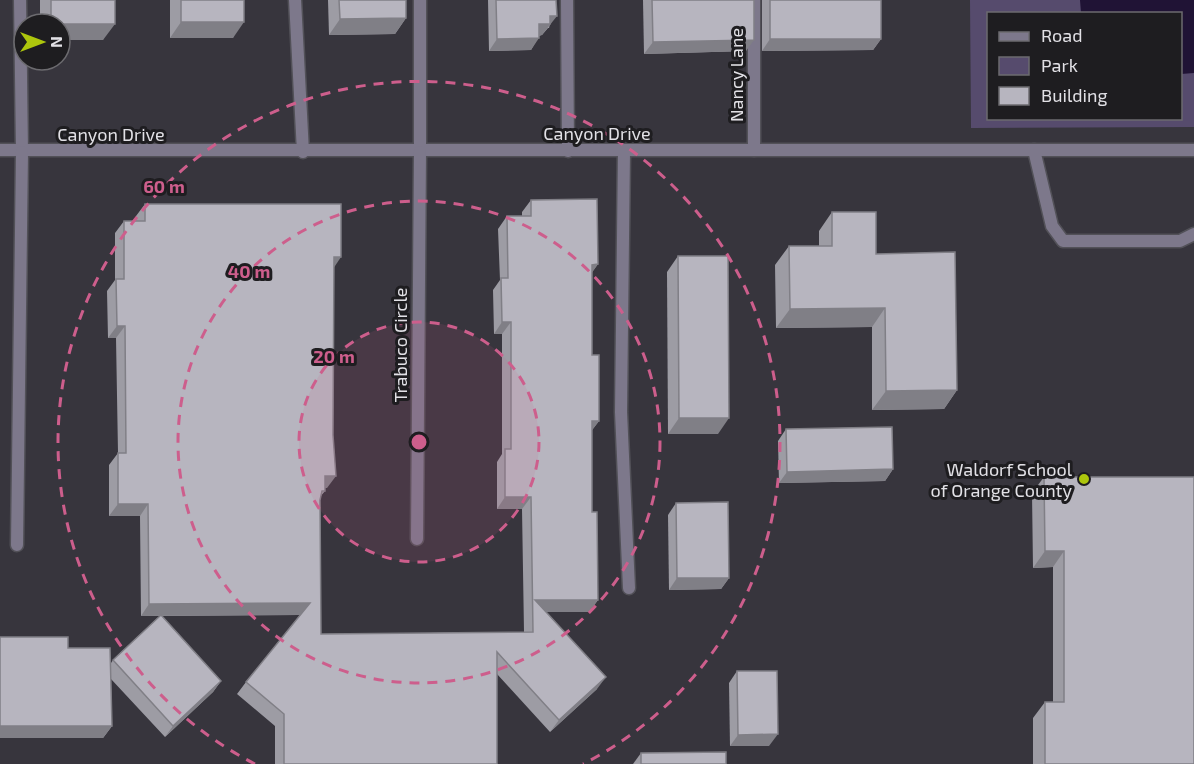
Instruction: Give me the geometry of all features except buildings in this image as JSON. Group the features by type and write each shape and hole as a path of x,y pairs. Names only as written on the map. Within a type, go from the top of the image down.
{"street":[{"path":"17,545 22,152 20,0"},
{"path":"295,0 303,152"},
{"name":"Trabuco Circle","path":"417,539 420,0"},
{"path":"567,0 568,151"},
{"name":"Nancy Lane","path":"754,0 754,150"},
{"name":"Canyon Drive","path":"0,150 22,152 1194,150"},
{"path":"1034,150 1052,226 1063,242 1180,241 1194,234"},
{"path":"624,151 621,412 629,588"}],"green space":[{"path":"970,0 1194,0 1194,127 971,128"}],"shaded area":[{"path":"1080,0 1194,0 1194,73 1182,74 1182,12 1081,12"}],"place":[{"name":"Waldorf School of Orange County","path":"1084,479"}]}
